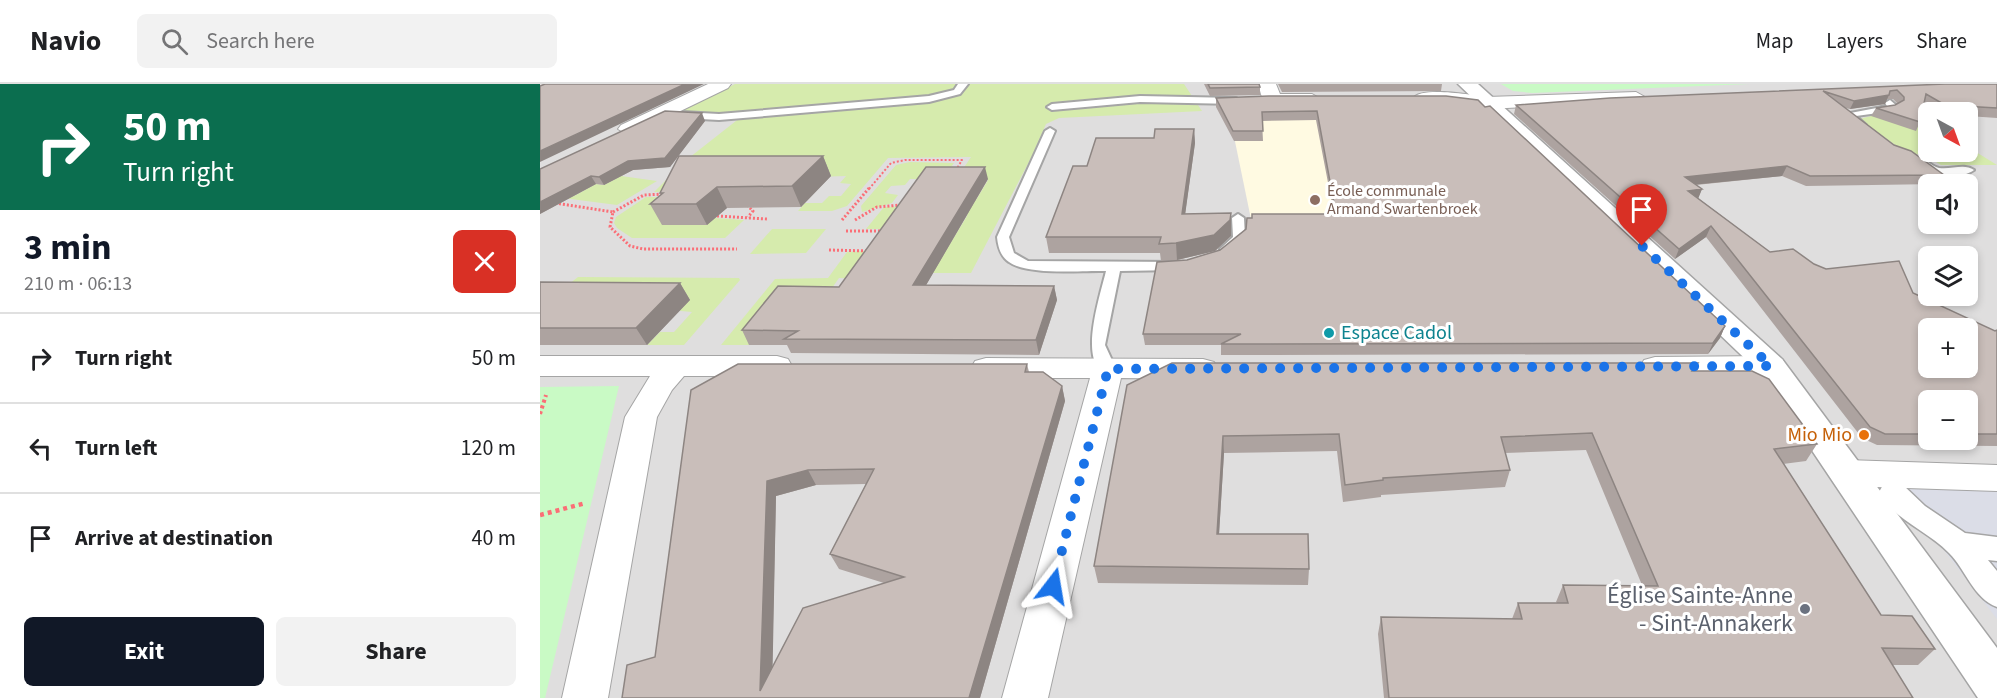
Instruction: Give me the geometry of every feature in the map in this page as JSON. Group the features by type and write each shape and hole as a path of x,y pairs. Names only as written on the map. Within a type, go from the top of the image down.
{"street":[{"path":"610,138 722,84"},
{"path":"1467,84 1771,366 1997,686"},
{"path":"1875,88 1899,87"},
{"path":"1267,95 1330,99"},
{"path":"1399,98 1468,99 1487,103 1660,96"},
{"path":"544,376 676,365 801,366"},
{"path":"585,698 641,417 659,385 676,365"},
{"path":"1633,368 1771,366"},
{"path":"964,368 1231,369"},
{"path":"1025,698 1108,369"},
{"path":"1846,473 1997,478"},
{"path":"1893,492 1915,514 1959,544 1997,594"},
{"path":"1959,544 1997,549"}],"lane":[{"path":"660,113 719,117 928,99 957,92 963,84"},
{"path":"1052,107 1169,95 1250,101"},
{"path":"1869,132 1853,120 1850,114 1890,109 1893,107 1890,103"},
{"path":"1050,131 1003,237 1005,252 1014,261 1027,265 1114,267 1192,265"},
{"path":"1909,156 1936,171 1968,170"},
{"path":"1212,258 1222,255 1239,238 1238,218"},
{"path":"1108,369 1097,345 1114,267"}],"path":[{"path":"842,220 891,163 905,160 962,160 954,172"},
{"path":"550,202 613,212 644,195 675,194"},
{"path":"740,204 750,206 753,211 747,217"},
{"path":"855,220 885,205 910,205"},
{"path":"613,212 610,227 630,246 663,250 737,249"},
{"path":"717,216 767,219"},
{"path":"846,231 894,231"},
{"path":"829,250 872,251"},
{"path":"540,414 544,376"},
{"path":"540,515 592,502"}],"shaded area":[{"path":"540,84 1997,84 1997,698 540,698"},
{"name":"École communale Armand Swartenbroek","path":"1381,105 1401,289 1252,224 1231,122"},
{"path":"1899,486 1997,489 1997,619 1916,514 1896,514"}],"green space":[{"path":"735,84 1184,84 1202,111 1059,118 1046,124 1032,156 971,273 874,273 870,279 839,278 823,301 759,333 749,345 721,345 775,279 828,278 847,252 948,247 967,216 969,200 976,200 988,180 910,179 905,185 891,186 885,193 898,195 892,203 862,212 861,206 896,165 910,162 954,163 946,174 959,175 971,157 888,158 847,206 832,211 798,211 805,203 822,203 829,196 841,196 851,184 840,183 846,176 758,179 715,218 744,220 725,238 632,238 617,228 614,223 616,217 646,197 678,197 683,191 654,192 685,161 741,117 680,112"},
{"path":"1501,84 1749,84 1532,93 1513,91"},
{"path":"1875,115 1909,120 1918,125 1918,154 1905,152 1859,119"},
{"path":"1978,153 1997,165 1941,165 1936,162 1978,162"},
{"path":"621,176 657,181 617,205 540,195 574,196 596,184 604,185"},
{"path":"919,206 895,229 866,229 884,207"},
{"path":"772,229 826,229 806,253 750,254"},
{"path":"578,277 739,278 740,280 684,345 647,345 660,332 674,332 692,312 550,299"},
{"path":"619,386 545,698 540,698 540,387"}],"building":[{"path":"545,84 685,84 540,151 540,86"},
{"path":"1208,84 1259,84 1260,87 1210,88"},
{"path":"1945,84 1997,84 1997,108 1978,107 1978,102 1940,102 1926,94 1924,102 1918,102 1918,121 1876,108 1895,105 1904,100 1897,90 1890,91 1889,95 1854,101 1823,91 1894,145 1918,156 1918,162 1926,162 1943,174 1810,176 1787,166 1685,177 1702,189 1688,191 1770,252 1793,249 1814,264 1826,269 1899,261 1913,293 1918,295 1918,306 1941,306 1967,318 1918,318 1918,378 1978,378 1978,323 1997,330 1997,434 1978,434 1978,390 1918,390 1918,434 1885,434 1870,427 1711,226 1679,249 1516,105 1610,98"},
{"path":"1446,96 1478,100 1485,107 1490,106 1725,326 1713,343 1221,344 1241,334 1143,334 1157,262 1187,260 1220,250 1246,229 1247,218 1252,218 1252,214 1336,214 1317,111 1262,112 1263,131 1233,131 1216,98"},
{"path":"665,111 702,113 665,158 628,161 599,177 591,176 540,202 540,169"},
{"path":"1155,129 1194,129 1182,214 1231,213 1230,220 1214,235 1176,243 1159,244 1161,237 1046,237 1073,166 1087,166 1096,138 1154,138"},
{"path":"679,156 823,156 792,186 717,187 696,204 650,204 663,193 660,193"},
{"path":"926,167 985,167 913,285 1054,286 1036,340 784,339 798,331 742,330 778,286 839,287"},
{"path":"540,282 680,283 636,328 540,328"},
{"path":"1172,363 1698,363 1692,371 1752,371 1769,379 1817,444 1774,449 1881,615 1912,616 1935,649 1882,648 1913,698 1389,698 1381,617 1522,619 1518,603 1568,603 1563,585 1658,586 1592,433 1501,437 1510,470 1383,478 1383,480 1345,485 1339,434 1223,436 1217,534 1308,534 1309,569 1094,566 1127,385"},
{"path":"738,364 1027,364 1025,372 1043,372 1062,386 969,698 622,698 627,665 655,657 691,390","holes":["874,469 830,554 904,577 803,608 760,691 767,481 808,470"]}],"place":[{"name":"École communale Armand Swartenbroek","path":"1315,200"},
{"name":"Espace Cadol","path":"1329,333"},
{"name":"Mio Mio","path":"1864,435"},
{"name":"Église Sainte-Anne - Sint-Annakerk","path":"1805,609"}],"route":[{"path":"1053,586 1108,369 1771,366 1642,246"}]}
